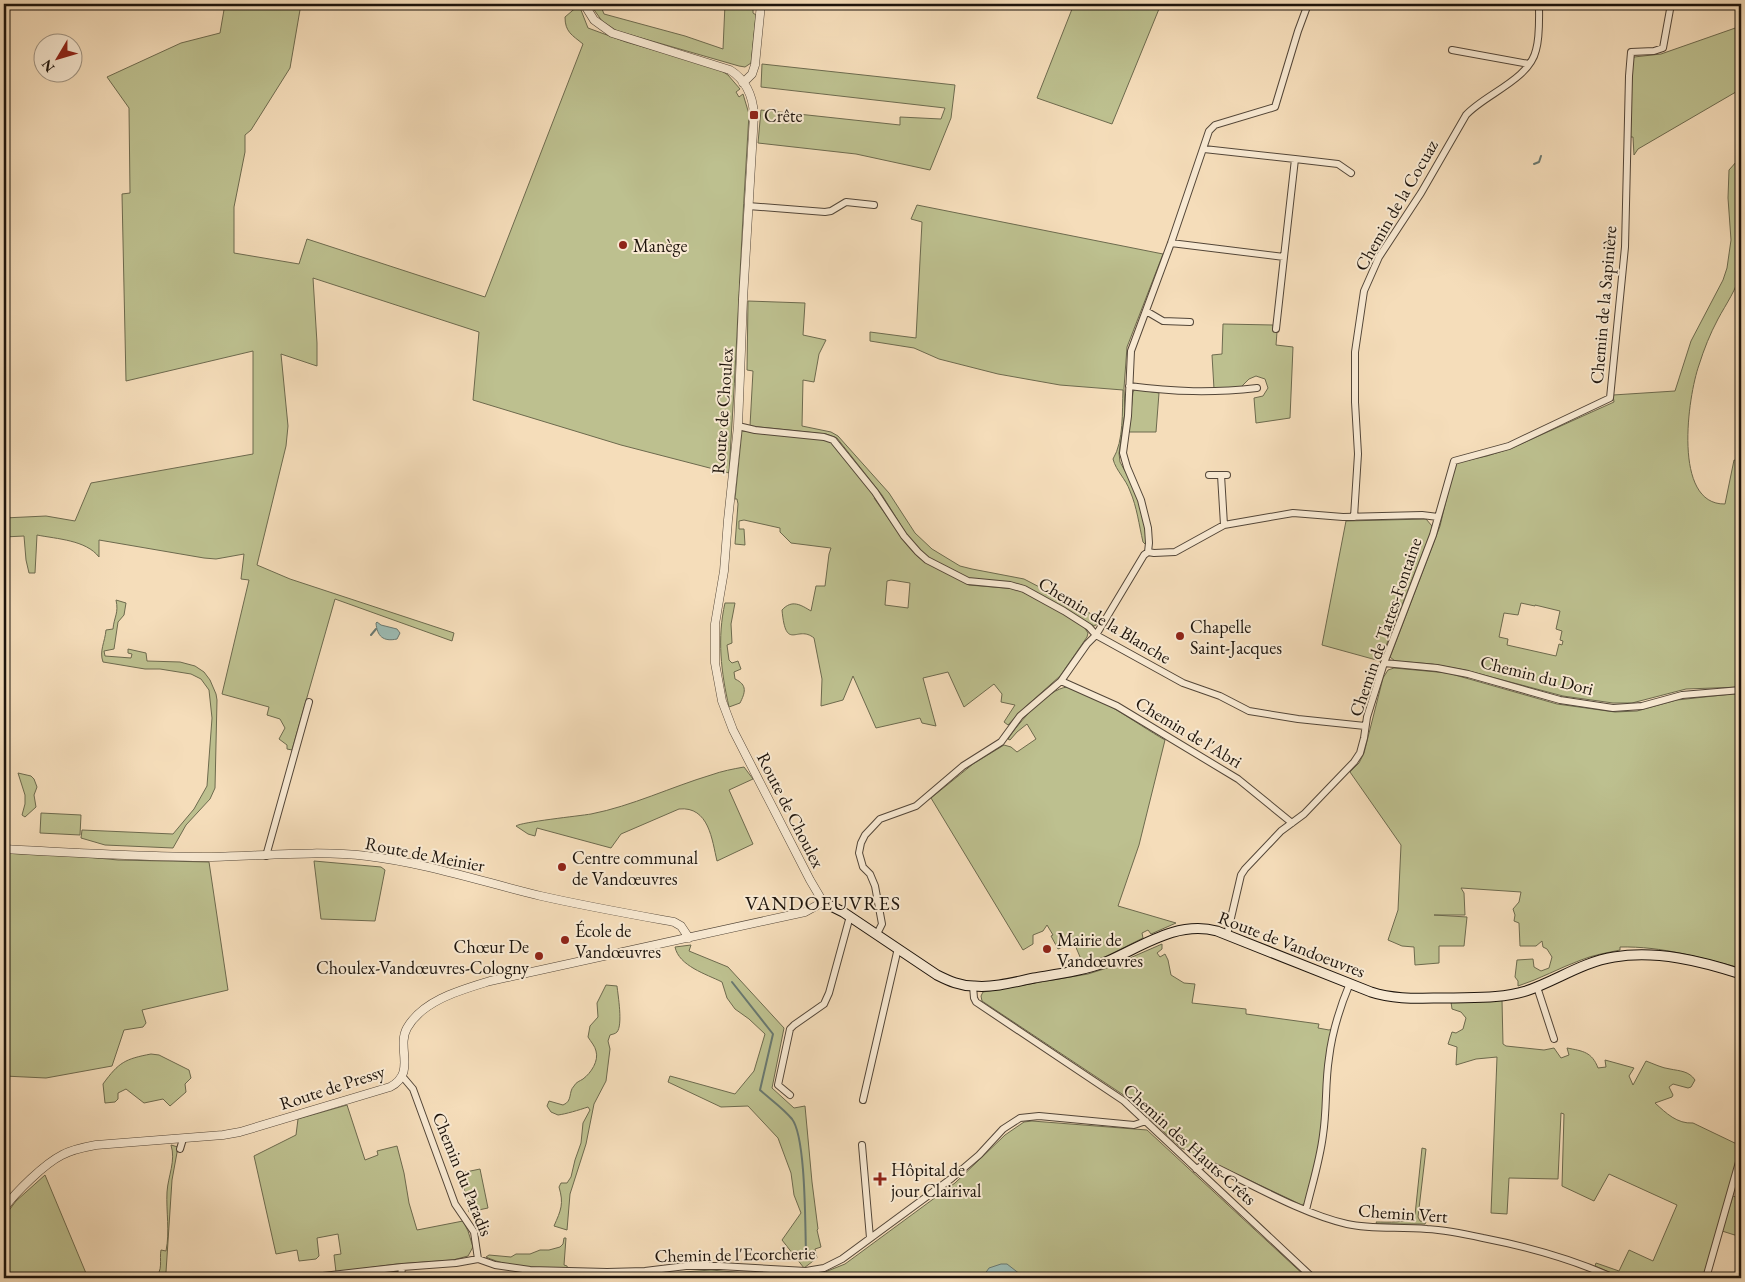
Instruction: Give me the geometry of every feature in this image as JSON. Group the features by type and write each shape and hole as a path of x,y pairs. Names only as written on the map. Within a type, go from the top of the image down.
{"main road":[{"name":"Route de Vandoeuvres","path":"824,902 850,916 944,979 973,986 1009,983 1090,967 1172,932 1187,928 1204,927 1382,995 1404,998 1498,997 1537,987 1591,963 1612,957 1635,955 1674,957 1741,974"}],"street":[{"path":"584,4 594,20 606,30 625,38 723,67 734,72 744,83 752,74 755,65 762,4"},
{"path":"1275,107 1308,4"},
{"name":"Chemin de la Cocuaz","path":"1354,517 1358,454 1355,352 1364,291 1375,264 1421,193 1466,115 1516,78 1529,64 1536,52 1539,4"},
{"name":"Chemin de la Sapinière","path":"1454,461 1509,446 1610,398 1625,247 1631,52 1654,51 1663,48 1671,4"},
{"path":"1452,50 1529,64"},
{"name":"Route de Choulex","path":"744,83 752,98 754,115 738,426 724,571 715,624 715,658 718,682 725,711 735,735 810,880 824,902"},
{"path":"877,934 882,924 875,886 870,874 863,867 859,852 865,835 880,820 916,806 963,766 1001,742 1020,716 1061,681 1087,644 1096,635 1148,552 1149,535 1144,511 1123,453 1127,424 1131,351 1171,243 1209,131 1216,125 1275,107 1283,111"},
{"path":"1204,149 1338,164 1351,173"},
{"path":"1276,329 1295,160"},
{"path":"748,206 825,212 831,211 846,202 874,205"},
{"path":"1171,243 1284,257"},
{"path":"1146,311 1163,321 1190,322"},
{"path":"1129,386 1198,392 1257,388"},
{"name":"Chemin de la Blanche","path":"738,426 770,432 824,437 833,440 875,492 904,536 923,557 968,581 1024,589 1064,611 1089,627 1096,635 1183,683 1220,696 1249,710 1298,719 1366,726"},
{"name":"Chemin de Tattes-Fontaine","path":"1227,935 1243,872 1251,861 1281,831 1304,814 1354,762 1362,746 1384,663 1433,535 1454,461"},
{"path":"1209,475 1224,475 1224,525"},
{"path":"1148,552 1154,554 1175,552 1224,525 1293,513 1354,517 1422,515 1438,517"},
{"name":"Chemin du Dori","path":"1384,663 1436,668 1468,674 1560,700 1613,708 1642,706 1682,695 1741,690"},
{"name":"Chemin de l'Abri","path":"1061,681 1117,706 1238,779 1292,823"},
{"path":"266,856 309,702"},
{"name":"Route de Meinier","path":"4,849 133,856 353,855 391,859 484,880 540,896 674,922 682,926 689,938"},
{"path":"689,938 805,912 824,902"},
{"path":"790,1095 778,1085 790,1029 824,1004 829,993 850,916"},
{"name":"Route de Pressy","path":"4,1208 11,1198 48,1165 68,1152 96,1145 183,1139 240,1132 383,1090 395,1084 402,1076 405,1063 404,1037 407,1029 423,1010 446,997 490,981 689,938"},
{"path":"863,1100 898,948"},
{"path":"1306,1210 1323,1135 1327,1070 1331,1045 1339,1013 1350,983"},
{"name":"Chemin des Hauts-Crêts","path":"973,986 976,1002 1124,1101 1313,1278"},
{"path":"1537,987 1554,1039"},
{"name":"Chemin du Paradis","path":"402,1076 414,1089 455,1204 474,1232 478,1259"},
{"name":"Chemin de l'Ecorcherie","path":"305,1278 345,1276 402,1267 451,1264 478,1259 495,1265 546,1271 644,1271 669,1267 703,1266 806,1271 824,1268 837,1262 952,1178 973,1160 1003,1129 1020,1118 1039,1116 1134,1125 1146,1122"},
{"path":"180,1149 183,1139"},
{"path":"862,1145 870,1238"},
{"path":"1706,1278 1741,1155"},
{"name":"Chemin Vert","path":"1196,1168 1205,1164 1211,1165 1306,1210 1338,1222 1358,1226 1439,1230 1511,1244 1570,1260 1614,1278"},
{"path":"401,1278 402,1267"},
{"path":"172,1278 191,1276 222,1278"}],"green space":[{"name":"Manège","path":"225,4 301,4 290,68 251,130 245,135 245,152 234,207 234,253 299,264 307,239 485,297 583,44 570,33 565,22 565,17 579,5 588,28 626,42 717,68 728,75 740,89 736,92 739,97 743,94 749,114 729,473 621,445 473,400 479,332 313,278 317,366 281,354 288,426 286,446 257,565 290,579 454,633 452,641 335,599 292,750 287,749 287,745 279,739 285,728 280,719 267,715 269,707 222,694 249,580 241,579 244,554 216,559 204,558 99,540 99,557 87,547 79,544 37,535 35,573 29,573 24,536 4,537 4,518 46,516 75,521 91,483 253,454 253,351 126,381 122,194 130,193 129,108 107,77 181,43 220,33"},
{"path":"590,4 600,4 604,14 685,36 723,49 725,4 759,4 758,9 753,8 753,13 756,15 751,63 745,67 739,66 617,31 602,21"},
{"path":"1074,4 1161,4 1112,124 1037,98"},
{"path":"1741,26 1741,89 1638,149 1634,155 1633,137 1630,137 1632,61 1634,57 1661,54"},
{"path":"762,64 955,85 951,118 930,170 856,154 758,143 761,110 900,125 900,117 941,119 945,108 761,87"},
{"path":"1741,152 1741,271 1734,290 1705,347 1699,365 1691,400 1688,446 1691,469 1697,487 1708,500 1725,504 1734,460 1741,461 1741,687 1686,689 1632,703 1613,703 1563,696 1465,670 1432,664 1395,661 1390,657 1440,526 1455,463 1512,448 1614,402 1613,395 1675,391 1691,341 1723,280 1727,268 1731,240 1728,198 1729,170 1737,161","holes":["1521,603 1560,611 1556,629 1562,631 1560,640 1563,641 1562,645 1559,644 1556,656 1507,645 1508,639 1499,637 1504,613 1518,615"]},
{"path":"917,205 1163,254 1127,347 1124,388 1125,412 1119,453 1120,462 1136,491 1146,531 1146,545 1143,542 1132,497 1113,459 1117,452 1121,435 1123,390 1060,385 998,374 939,359 914,348 870,341 870,332 916,338 922,222 911,219"},
{"path":"748,301 805,303 803,335 826,340 819,354 814,382 803,380 802,426 831,432 838,436 889,493 915,533 932,549 960,566 1024,579 1101,619 1098,624 1094,626 1033,592 968,578 926,556 909,538 882,495 837,438 826,434 750,426 753,371 747,370"},
{"path":"1223,324 1273,325 1273,332 1277,332 1276,345 1293,347 1290,418 1256,423 1254,398 1263,396 1268,388 1265,379 1256,376 1249,379 1241,387 1214,389 1212,355 1222,354"},
{"path":"1135,389 1159,393 1156,432 1129,432 1133,392"},
{"path":"742,431 819,438 832,442 876,496 874,498 907,545 918,557 969,585 1017,589 1063,613 1084,627 1088,633 1087,637 1060,676 1008,725 1004,722 1015,705 1001,702 1002,694 994,684 964,707 948,672 923,678 936,726 922,723 920,718 876,728 853,676 843,700 821,706 822,679 814,638 802,634 789,634 784,623 782,610 789,605 800,605 811,611 816,586 825,586 831,548 791,543 780,532 780,528 744,520 739,521 739,529 744,529 745,545 735,544 738,504 737,499 735,499","holes":["887,581 910,583 908,608 885,605"]},
{"path":"1426,519 1432,526 1431,532 1380,661 1322,645 1346,521"},
{"path":"116,600 126,603 124,615 118,622 114,649 104,651 105,656 131,658 132,654 128,653 128,649 146,653 147,661 180,662 195,666 204,672 210,680 216,694 215,788 210,799 186,825 173,848 105,845 81,838 82,830 173,834 194,809 207,786 212,718 209,690 201,679 191,674 103,662 102,650 106,630 113,629 117,612"},
{"path":"725,603 735,603 731,624 732,643 727,645 729,660 732,663 738,661 741,669 734,672 735,679 744,687 740,703 729,707 721,655 721,629"},
{"path":"1394,668 1448,673 1557,704 1615,712 1637,711 1677,700 1741,693 1741,968 1651,948 1620,947 1620,950 1586,958 1518,986 1518,981 1515,977 1517,960 1533,959 1534,967 1541,971 1549,968 1552,957 1547,949 1543,947 1542,941 1536,946 1520,946 1519,923 1514,921 1513,909 1519,902 1521,892 1461,888 1464,893 1465,915 1434,915 1467,917 1464,946 1439,946 1439,963 1415,965 1414,947 1402,946 1388,940 1398,910 1401,845 1350,772 1359,763 1364,753 1383,678 1388,670"},
{"path":"1067,687 1092,696 1165,740 1139,845 1118,906 1176,923 1151,934 1148,930 1142,933 1143,938 1107,956 1083,964 1075,945 1073,946 1071,943 1058,949 1047,925 1043,931 1033,935 1033,944 1023,950 931,798 973,764 1004,745 1011,747 1017,752 1036,739 1027,724 1010,740 1008,739 1026,716 1043,700 1059,689"},
{"path":"744,767 753,779 729,790 753,844 717,861 707,826 697,813 689,810 679,809 621,834 611,848 537,828 535,836 516,826 606,811 715,774"},
{"path":"18,773 31,776 37,787 34,795 36,807 25,817 22,815 25,795"},
{"path":"41,813 81,815 80,835 40,833"},
{"path":"4,853 118,860 209,862 228,990 142,1010 146,1023 143,1027 124,1030 112,1066 46,1078 4,1076"},
{"path":"314,861 381,867 385,870 375,921 321,919"},
{"path":"1162,944 1162,949 1157,953 1160,957 1165,954 1171,975 1184,983 1195,984 1192,1003 1246,1009 1246,1014 1319,1024 1318,1028 1332,1029 1319,1149 1305,1203 1302,1205 1181,1148 1128,1098 982,1001 981,996 983,992 1088,974 1107,968"},
{"path":"691,945 689,951 728,967 784,1028 772,1088 794,1108 805,1106 817,1230 821,1247 815,1249 817,1258 804,1268 782,1240 801,1213 794,1195 791,1173 778,1138 748,1106 721,1107 668,1082 670,1076 735,1094 754,1071 765,1034 735,1009 727,998 722,982 687,964 678,954 675,947"},
{"path":"606,985 617,986 620,1023 617,1032 610,1035 608,1041 610,1049 606,1081 594,1104 586,1144 570,1194 567,1230 554,1226 561,1207 559,1187 561,1183 567,1183 571,1177 581,1143 583,1123 590,1110 588,1107 558,1115 551,1112 547,1106 549,1101 563,1105 566,1103 572,1088 594,1066 597,1055 588,1037 590,1026 598,1017 597,1003"},
{"path":"1502,1000 1503,1044 1506,1046 1544,1050 1554,1048 1561,1058 1569,1055 1567,1048 1582,1051 1590,1055 1598,1068 1606,1067 1605,1060 1634,1068 1629,1076 1633,1085 1646,1061 1664,1068 1684,1072 1695,1080 1691,1087 1688,1088 1673,1084 1669,1087 1673,1095 1672,1097 1655,1103 1677,1120 1693,1123 1741,1146 1703,1278 1623,1278 1595,1266 1596,1263 1619,1271 1629,1250 1653,1261 1677,1205 1609,1174 1594,1201 1562,1186 1564,1114 1561,1113 1558,1179 1509,1178 1507,1214 1491,1213 1497,1057 1476,1059 1456,1065 1457,1047 1448,1044 1452,1032 1456,1033 1463,1029 1466,1018 1461,1012 1452,1009 1451,1002"},
{"path":"151,1054 159,1055 189,1070 191,1078 185,1084 186,1092 170,1106 163,1099 144,1103 126,1089 118,1093 118,1099 115,1102 105,1103 103,1084 118,1066 129,1060"},
{"path":"347,1105 365,1160 378,1155 377,1151 397,1146 409,1203 417,1230 463,1221 473,1247 468,1256 453,1260 397,1264 336,1272 334,1255 341,1254 338,1234 317,1238 319,1256 316,1259 299,1261 297,1250 276,1254 254,1156 296,1135 298,1119"},
{"path":"1032,1121 1147,1130 1307,1278 536,1278 537,1275 643,1275 711,1270 791,1277 815,1276 845,1264 955,1183 1005,1135 1024,1122"},
{"path":"171,1145 178,1147 172,1180 166,1272 158,1278 154,1278 160,1269 161,1250 166,1251 167,1244 167,1192 173,1157"},
{"path":"1422,1148 1426,1149 1418,1217 1420,1221 1426,1222 1425,1224 1377,1224 1376,1222 1407,1220 1415,1215"},
{"path":"480,1169 488,1208 469,1212 461,1173"},
{"path":"45,1175 88,1278 4,1278 4,1217 16,1201"},
{"path":"1733,1196 1741,1199 1741,1237 1722,1231"},
{"path":"564,1238 566,1238 564,1265 568,1269 516,1266 486,1257 489,1255 511,1257 516,1254 530,1254 540,1250 549,1250 560,1247 563,1244"}],"water":[{"path":"377,622 381,625 397,629 400,633 397,639 388,640 379,635"},
{"path":"1007,1264 1025,1278 982,1278 989,1268"}],"waterway":[{"path":"1534,164 1539,162 1541,156"},
{"path":"371,635 376,629"},
{"path":"732,982 773,1034 760,1090 781,1107 792,1119 797,1129 804,1183 806,1253"}],"place":[{"name":"Crête","path":"754,115"},
{"name":"Manège","path":"623,245"},
{"name":"Chapelle Saint-Jacques","path":"1180,636"},
{"name":"Centre communal de Vandœuvres","path":"562,867"},
{"name":"École de Vandœuvres","path":"565,940"},
{"name":"Mairie de Vandœuvres","path":"1047,949"},
{"name":"Chœur De Choulex-Vandœuvres-Cologny","path":"539,956"},
{"name":"Hôpital de jour Clairival","path":"880,1179"}],"district":[{"name":"VANDOEUVRES","path":"823,903"}]}
